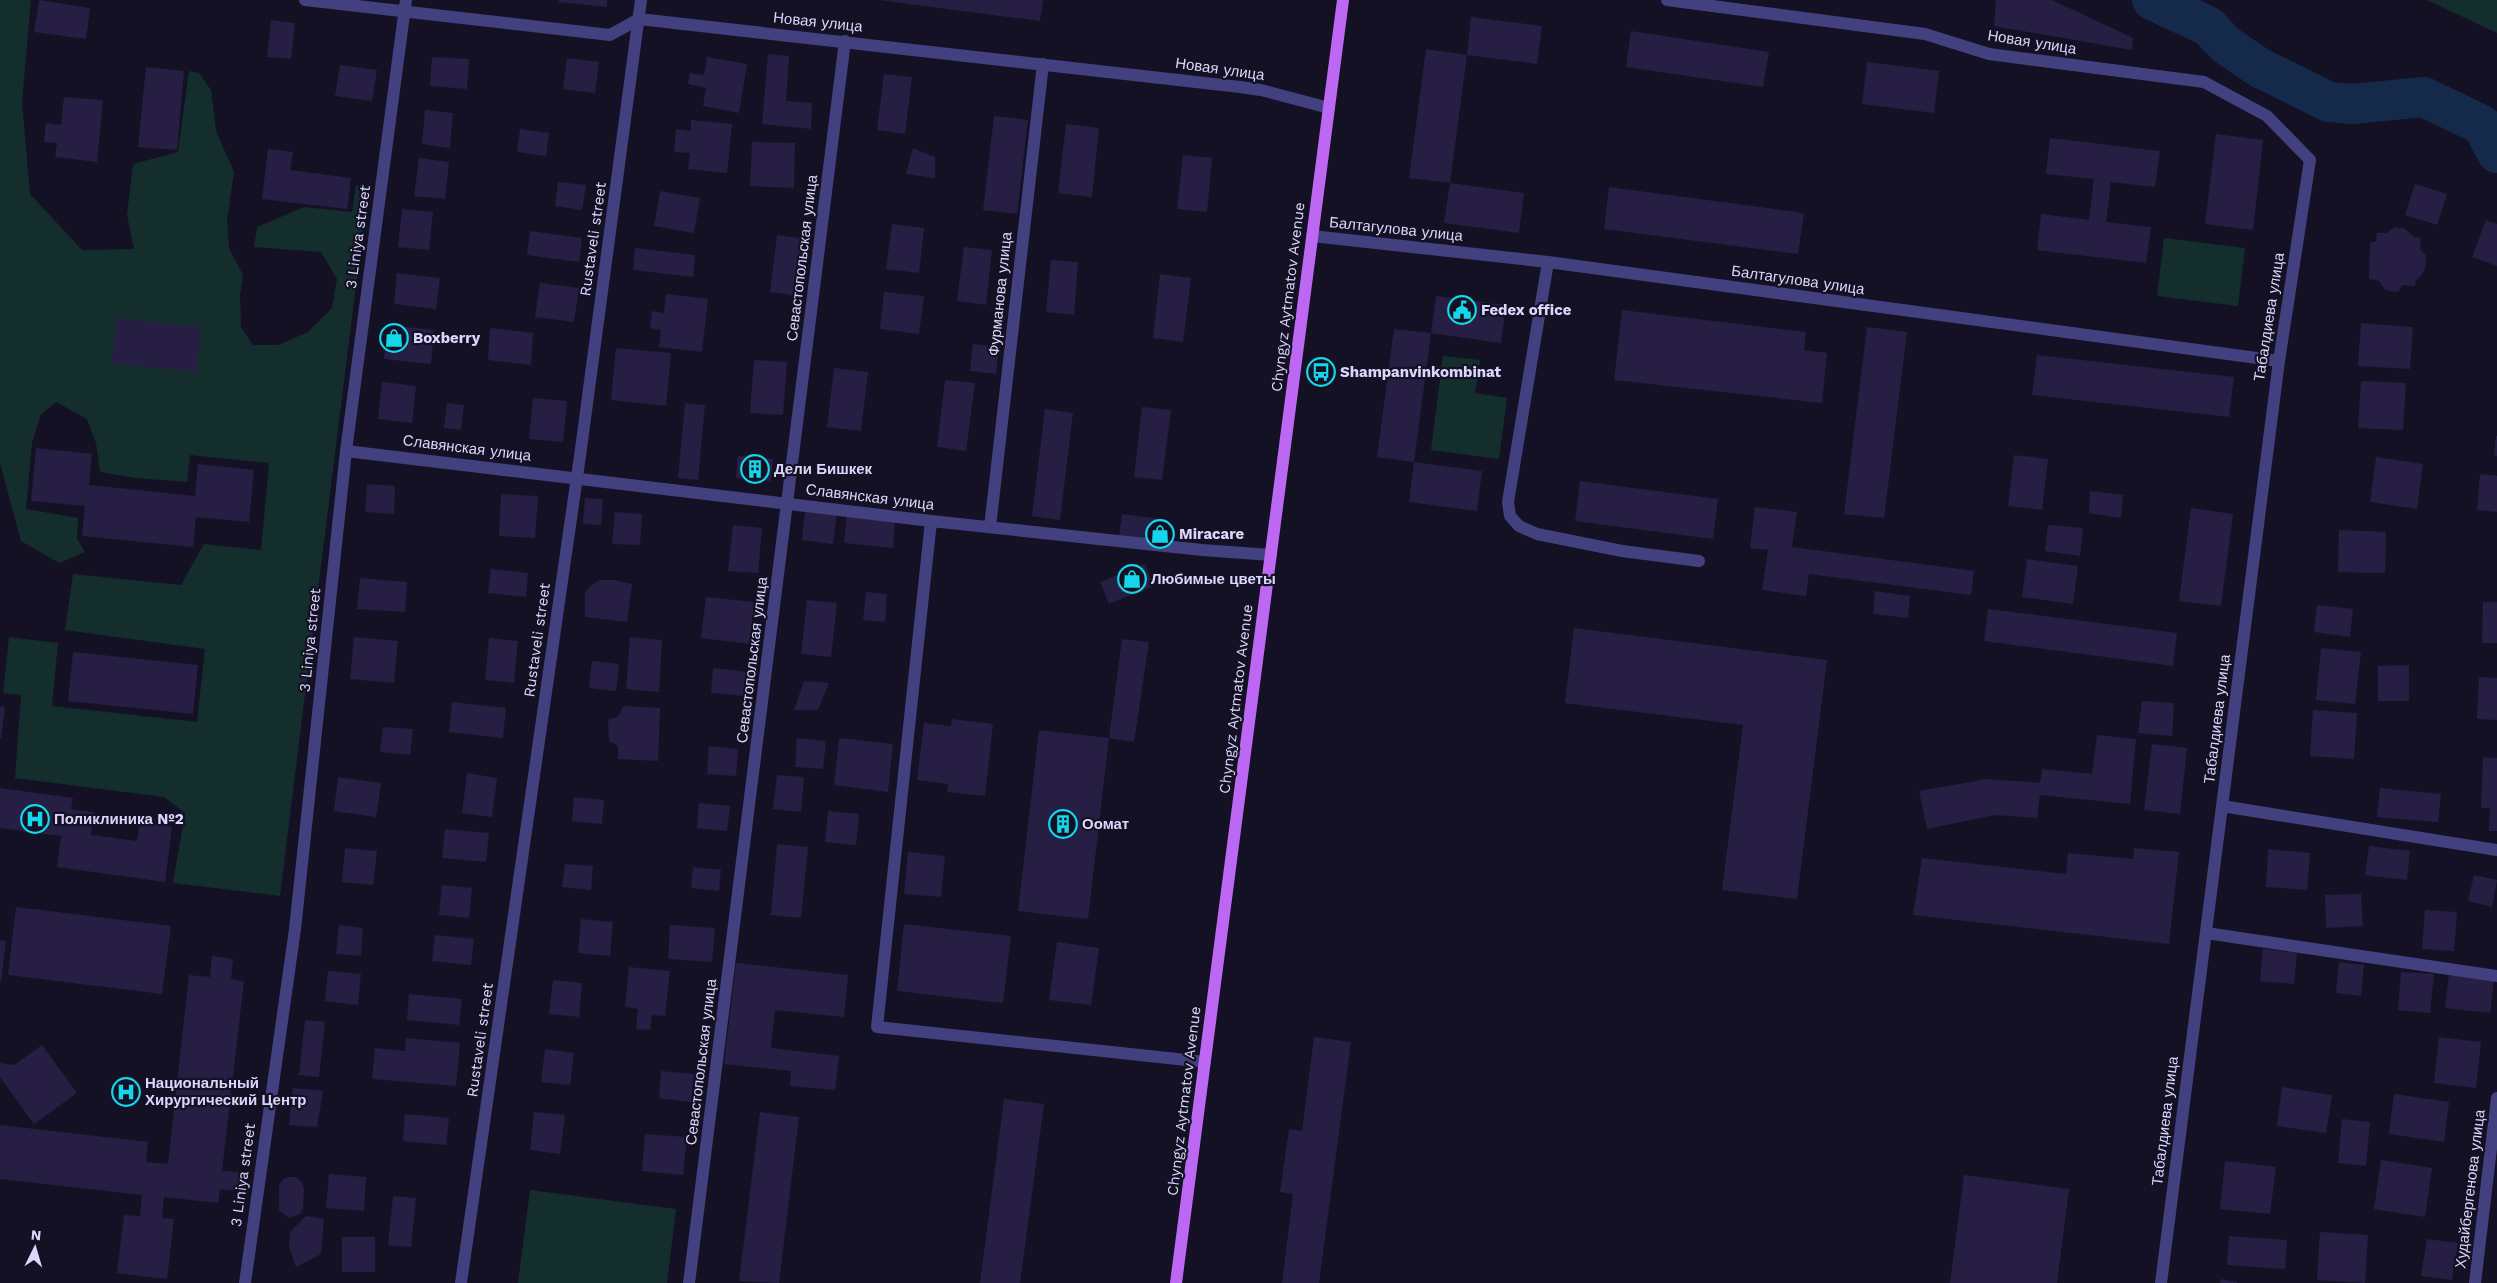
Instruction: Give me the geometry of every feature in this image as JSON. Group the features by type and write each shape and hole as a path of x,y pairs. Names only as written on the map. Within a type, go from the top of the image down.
{"main road":[{"name":"Chyngyz Aytmatov Avenue","path":"1176,1283 1343,0"}],"street":[{"path":"305,0 405,6 610,36 639,19"},
{"name":"Rustaveli street","path":"461,1283 577,478 641,0"},
{"name":"Новая улица","path":"1667,0 1925,34 1989,54 2204,82 2267,116 2310,160"},
{"name":"3 Liniya street","path":"244,1283 295,928 346,451 405,6"},
{"name":"Новая улица","path":"639,19 845,41 1261,90 1329,108"},
{"name":"Севастопольская улица","path":"689,1283 845,41"},
{"name":"Фурманова улица","path":"990,527 1043,64"},
{"name":"Табалдиева улица","path":"2161,1283 2279,361 2310,160"},
{"name":"Балтагулова улица","path":"1312,236 1548,262 2279,361"},
{"path":"1548,262 1508,502 1510,516 1519,526 1537,534 1622,551 1699,560"},
{"name":"Славянская улица","path":"346,451 931,521 1194,550 1270,555"},
{"path":"931,521 877,1027 1205,1062"},
{"path":"2222,806 2497,850"},
{"path":"2206,933 2497,976"},
{"name":"Худайбергенова улица","path":"2475,1283 2497,1098"}],"green space":[{"path":"0,0 31,0 22,102 30,194 82,250 134,249 127,215 133,164 178,152 189,71 199,73 211,90 216,131 234,172 227,221 229,248 243,275 240,295 241,327 253,345 278,345 308,332 332,308 337,279 321,252 254,247 257,227 304,207 352,212 356,185 368,188 280,896 173,883 185,813 164,797 15,778 21,695 3,693 9,637 58,643 52,706 197,722 205,649 65,630 73,574 181,585 204,544 261,550 269,463 190,455 187,482 135,478 100,472 96,443 87,419 56,402 41,414 32,443 26,509 78,518 77,539 85,552 59,563 21,541 0,463"},
{"path":"2427,0 2497,0 2497,33"},
{"path":"2164,238 2245,248 2238,306 2157,296"},
{"path":"1443,356 1480,360 1475,393 1507,398 1499,459 1431,450"},
{"path":"530,1190 676,1209 667,1283 518,1283"}],"building":[{"path":"39,0 90,8 86,39 34,32"},
{"path":"559,0 607,0 607,7 559,2"},
{"path":"879,0 1043,0 1040,21"},
{"path":"1996,0 2052,0 2133,38 2132,50 1994,26"},
{"path":"1471,17 1542,26 1537,64 1467,55"},
{"path":"271,20 295,23 291,59 267,57"},
{"path":"1631,31 1769,52 1763,87 1626,67"},
{"path":"1426,49 1467,55 1450,183 1409,178"},
{"path":"768,54 789,56 786,101 812,103 811,129 762,124"},
{"path":"432,57 469,59 467,89 430,86"},
{"path":"707,57 747,64 739,113 703,106 706,88 688,84 690,73 704,75"},
{"path":"567,58 599,62 595,93 563,89"},
{"path":"1867,62 1939,71 1934,113 1862,104"},
{"path":"340,65 377,70 372,101 335,96"},
{"path":"146,67 184,71 177,150 138,147"},
{"path":"884,74 912,77 905,134 877,130"},
{"path":"64,97 103,100 97,162 55,157 57,143 44,142 46,123 61,125"},
{"path":"425,110 453,113 450,148 422,144"},
{"path":"994,116 1028,120 1017,214 983,210"},
{"path":"691,120 732,124 727,173 688,169 690,153 674,152 676,129 691,131"},
{"path":"1066,124 1099,128 1092,197 1058,193"},
{"path":"520,129 549,133 546,156 517,152"},
{"path":"2216,134 2263,140 2253,230 2205,224"},
{"path":"2050,138 2160,151 2155,187 2111,182 2106,222 2151,227 2146,263 2037,250 2041,214 2089,220 2094,179 2046,174"},
{"path":"752,142 795,143 794,188 750,186"},
{"path":"913,148 935,157 935,178 906,174"},
{"path":"268,149 293,152 290,170 351,178 347,209 262,199"},
{"path":"1183,155 1212,158 1207,212 1177,209"},
{"path":"419,158 449,162 445,199 414,196"},
{"path":"558,182 586,185 582,210 555,206"},
{"path":"1450,183 1524,193 1519,233 1444,223"},
{"path":"2415,184 2447,194 2437,225 2405,215"},
{"path":"1609,187 1804,213 1798,254 1604,229"},
{"path":"660,191 700,198 694,233 654,226"},
{"path":"402,209 433,212 429,250 398,247"},
{"path":"2486,220 2497,224 2497,266 2472,257"},
{"path":"892,224 924,228 919,273 886,269"},
{"path":"2395,227 2405,229 2414,237 2421,238 2420,249 2426,256 2425,268 2422,275 2416,280 2415,286 2402,285 2398,292 2385,290 2379,281 2369,279 2370,243 2376,241 2377,233 2386,233"},
{"path":"530,231 582,238 579,262 527,255"},
{"path":"777,235 807,239 800,296 770,292"},
{"path":"964,247 992,250 986,305 957,301"},
{"path":"635,248 695,255 693,277 633,270"},
{"path":"1051,260 1078,262 1074,315 1046,312"},
{"path":"397,273 440,278 436,309 394,304"},
{"path":"1160,274 1191,278 1183,342 1153,338"},
{"path":"540,283 579,288 574,322 535,317"},
{"path":"884,292 924,296 919,334 880,329"},
{"path":"666,294 708,299 702,352 659,347 661,330 650,328 652,311 664,313"},
{"path":"1436,296 1506,305 1501,343 1431,333"},
{"path":"1622,310 1806,332 1804,350 1827,353 1822,403 1614,380"},
{"path":"116,318 201,327 197,372 112,363"},
{"path":"2361,323 2413,327 2410,369 2358,366"},
{"path":"387,325 434,330 431,364 384,359"},
{"path":"1867,327 1907,332 1884,518 1844,514"},
{"path":"490,328 533,333 531,365 488,360"},
{"path":"1394,329 1431,333 1414,462 1377,457"},
{"path":"973,344 999,347 996,374 970,371"},
{"path":"616,348 671,353 666,406 611,400"},
{"path":"2037,355 2234,377 2229,417 2032,395"},
{"path":"754,360 787,362 783,415 750,413"},
{"path":"834,368 868,372 861,431 827,427"},
{"path":"945,380 975,383 966,451 937,447"},
{"path":"2361,381 2406,383 2403,430 2358,428"},
{"path":"382,382 416,386 412,423 378,419"},
{"path":"533,398 567,401 563,442 529,439"},
{"path":"447,403 464,405 461,430 444,428"},
{"path":"685,403 705,405 698,480 678,478"},
{"path":"1142,407 1171,410 1162,480 1134,477"},
{"path":"1045,409 1073,413 1060,520 1032,516"},
{"path":"2496,436 2497,456 2494,456"},
{"path":"36,448 92,454 89,485 195,496 198,464 254,470 249,522 196,517 193,547 82,536 85,506 31,501"},
{"path":"2014,455 2048,459 2042,510 2008,506"},
{"name":"Дели Бишкек","path":"738,456 773,459 771,481 736,478"},
{"path":"2376,457 2423,464 2417,509 2370,502"},
{"path":"1414,462 1482,471 1477,511 1409,502"},
{"path":"2480,474 2497,476 2497,512 2477,510"},
{"path":"1580,481 1718,499 1713,539 1575,521"},
{"path":"367,484 395,486 394,514 365,512"},
{"path":"2090,491 2123,495 2121,518 2089,513"},
{"path":"501,494 538,496 535,538 499,536"},
{"path":"585,498 603,499 601,525 583,524"},
{"path":"1755,507 1797,512 1792,547 1974,571 1971,595 1809,574 1806,596 1762,590 1768,550 1750,548"},
{"path":"2191,508 2233,514 2221,606 2179,601"},
{"path":"805,511 837,514 833,544 802,540"},
{"path":"615,512 642,514 640,545 612,544"},
{"path":"1122,514 1168,520 1164,542 1119,536"},
{"path":"847,515 895,520 893,548 844,543"},
{"path":"733,525 762,528 758,573 728,571"},
{"path":"2048,525 2083,528 2080,556 2045,551"},
{"path":"2339,530 2386,532 2385,573 2338,572"},
{"path":"2027,559 2078,566 2073,604 2022,597"},
{"path":"1145,564 1154,586 1109,604 1100,582"},
{"path":"491,569 528,573 526,597 488,593"},
{"path":"360,578 407,582 405,612 357,609"},
{"path":"600,580 614,580 632,584 627,622 585,617 585,592 591,585"},
{"path":"1875,591 1910,596 1908,618 1873,614"},
{"path":"866,592 887,594 885,622 863,620"},
{"path":"706,597 754,602 750,644 701,638"},
{"path":"807,600 837,603 831,657 801,654"},
{"path":"2483,602 2497,602 2497,643 2482,643"},
{"path":"2317,605 2353,609 2350,637 2314,632"},
{"path":"1988,609 2177,633 2173,666 1984,641"},
{"path":"1574,628 1827,660 1797,899 1722,890 1743,725 1565,703"},
{"path":"354,637 398,641 394,683 350,679"},
{"path":"630,637 662,640 659,692 626,689"},
{"path":"489,638 518,641 514,683 485,680"},
{"path":"1122,639 1149,642 1134,742 1109,738"},
{"path":"2321,648 2361,652 2355,704 2316,700"},
{"path":"73,652 198,665 193,714 68,701"},
{"path":"592,661 619,664 616,691 589,688"},
{"path":"2409,665 2409,701 2378,701 2378,666"},
{"path":"713,668 748,672 746,696 711,693"},
{"path":"2479,677 2497,678 2497,720 2477,719"},
{"path":"804,681 829,683 818,710 794,710"},
{"path":"2142,701 2174,703 2172,736 2138,733"},
{"path":"452,702 506,708 503,738 449,732"},
{"path":"0,706 5,707 1,738 0,738"},
{"path":"623,706 660,708 658,761 618,759 618,746 609,741 608,720 619,716"},
{"path":"2313,710 2357,713 2354,759 2310,756"},
{"path":"952,719 993,724 985,796 947,792 948,784 917,780 924,723 951,726"},
{"path":"383,727 413,729 410,755 380,752"},
{"name":"Оомат","path":"1039,730 1109,738 1088,919 1018,911"},
{"path":"2097,735 2136,739 2130,804 2040,795 2037,818 1995,815 1927,829 1919,791 1987,779 2040,783 2042,769 2092,774"},
{"path":"797,738 826,741 823,769 795,767"},
{"path":"839,738 893,744 888,792 834,785"},
{"path":"2152,744 2187,748 2180,814 2144,810"},
{"path":"709,746 738,749 736,776 707,774"},
{"path":"2483,757 2497,758 2497,831 2489,831 2490,808 2481,808"},
{"path":"467,773 497,778 492,817 462,813"},
{"path":"777,775 804,777 801,812 773,809"},
{"path":"338,777 381,783 376,817 334,811"},
{"path":"0,788 73,798 71,809 94,812 91,835 137,841 140,822 172,827 165,882 57,867 61,836 0,828"},
{"path":"2380,788 2441,794 2438,822 2377,817"},
{"path":"574,797 604,800 602,824 572,821"},
{"path":"699,803 730,806 727,831 697,828"},
{"path":"828,811 859,814 856,845 825,842"},
{"path":"445,829 489,833 486,862 442,858"},
{"path":"777,844 808,847 801,918 771,915"},
{"path":"2369,846 2410,851 2407,880 2365,875"},
{"path":"345,848 377,851 373,885 342,882"},
{"path":"2134,848 2179,852 2169,944 1913,915 1922,858 2066,874 2068,853 2133,859"},
{"path":"2268,849 2310,853 2307,890 2266,887"},
{"path":"908,852 945,856 941,897 904,894"},
{"path":"565,864 593,866 591,890 562,887"},
{"path":"693,867 721,870 719,891 691,888"},
{"path":"2474,875 2497,880 2492,907 2468,901"},
{"path":"442,885 472,888 469,918 439,915"},
{"path":"2361,894 2363,926 2326,928 2325,895"},
{"path":"16,907 171,926 162,994 8,975"},
{"path":"2425,910 2457,912 2454,951 2422,949"},
{"path":"581,919 613,922 610,956 578,953"},
{"path":"904,924 1011,936 1003,1003 897,991"},
{"path":"339,925 363,928 361,956 336,954"},
{"path":"670,925 715,928 712,962 668,959"},
{"path":"435,935 474,939 471,965 432,961"},
{"path":"0,940 6,941 1,982 0,982"},
{"path":"1057,942 1099,948 1091,1005 1049,1000"},
{"path":"2263,949 2297,953 2294,984 2260,981"},
{"path":"212,956 233,959 231,979 244,981 222,1171 250,1173 247,1192 220,1189 218,1203 164,1197 162,1218 174,1219 167,1279 117,1273 124,1215 140,1216 142,1195 0,1179 0,1125 148,1142 146,1162 168,1164 189,975 210,977"},
{"path":"2339,962 2364,965 2361,996 2336,993"},
{"path":"736,963 848,975 844,1017 775,1010 771,1048 839,1056 835,1090 790,1086 791,1071 724,1064"},
{"path":"629,967 670,971 665,1016 652,1015 650,1030 636,1029 638,1009 625,1007"},
{"path":"328,971 361,974 358,1005 325,1001"},
{"path":"2401,972 2434,974 2430,1013 2398,1010"},
{"path":"2449,974 2494,980 2490,1013 2445,1008"},
{"path":"553,980 582,983 579,1017 549,1014"},
{"path":"409,994 462,999 459,1025 407,1020"},
{"path":"305,1020 325,1022 319,1077 299,1075"},
{"path":"1314,1037 1351,1042 1319,1283 1282,1283 1293,1194 1280,1192 1289,1129 1302,1131"},
{"path":"2439,1037 2481,1042 2476,1088 2434,1083"},
{"path":"406,1038 460,1043 456,1086 372,1079 375,1048 405,1051"},
{"path":"42,1045 77,1093 34,1124 0,1077 0,1063 14,1065"},
{"path":"545,1049 574,1053 570,1085 541,1082"},
{"path":"661,1071 694,1074 691,1102 659,1098"},
{"path":"2282,1087 2332,1095 2326,1133 2277,1126"},
{"path":"293,1088 323,1091 317,1127 289,1125"},
{"path":"2394,1094 2449,1102 2444,1142 2389,1134"},
{"path":"1004,1099 1044,1104 1020,1283 980,1283"},
{"path":"534,1112 565,1115 560,1154 530,1150"},
{"path":"760,1112 799,1117 779,1283 739,1281"},
{"path":"405,1114 449,1118 446,1145 403,1141"},
{"path":"2342,1119 2370,1122 2366,1166 2338,1163"},
{"path":"645,1134 687,1137 683,1175 642,1171"},
{"path":"2381,1160 2432,1168 2425,1217 2374,1209"},
{"path":"2225,1161 2276,1167 2270,1214 2220,1209"},
{"path":"329,1174 366,1177 364,1211 326,1208"},
{"path":"1964,1175 2069,1189 2057,1283 1950,1283"},
{"path":"296,1177 302,1182 304,1188 303,1209 300,1214 289,1218 279,1210 279,1186 283,1179"},
{"path":"393,1196 416,1198 411,1247 388,1245"},
{"path":"306,1216 324,1219 321,1254 296,1267 289,1247 290,1232"},
{"path":"2320,1232 2368,1235 2365,1283 2317,1280"},
{"path":"2229,1236 2287,1240 2285,1269 2227,1265"},
{"path":"342,1237 375,1237 375,1272 342,1272"},
{"path":"2427,1239 2458,1243 2452,1280 2421,1276"},
{"path":"2221,1279 2237,1282 2237,1283 2220,1283"}],"waterway":[{"path":"2152,0 2208,26 2226,45 2260,68 2329,102 2352,104 2424,97 2482,125 2497,153"}],"place":[{"name":"Fedex office","path":"1462,310"},
{"name":"Boxberry","path":"394,338"},
{"name":"Shampanvinkombinat","path":"1321,372"},
{"name":"Дели Бишкек","path":"755,469"},
{"name":"Miracare","path":"1160,534"},
{"name":"Любимые цветы","path":"1132,579"},
{"name":"Поликлиника №2","path":"35,819"},
{"name":"Оомат","path":"1063,824"},
{"name":"Национальный Хирургический Центр","path":"126,1092"}]}
